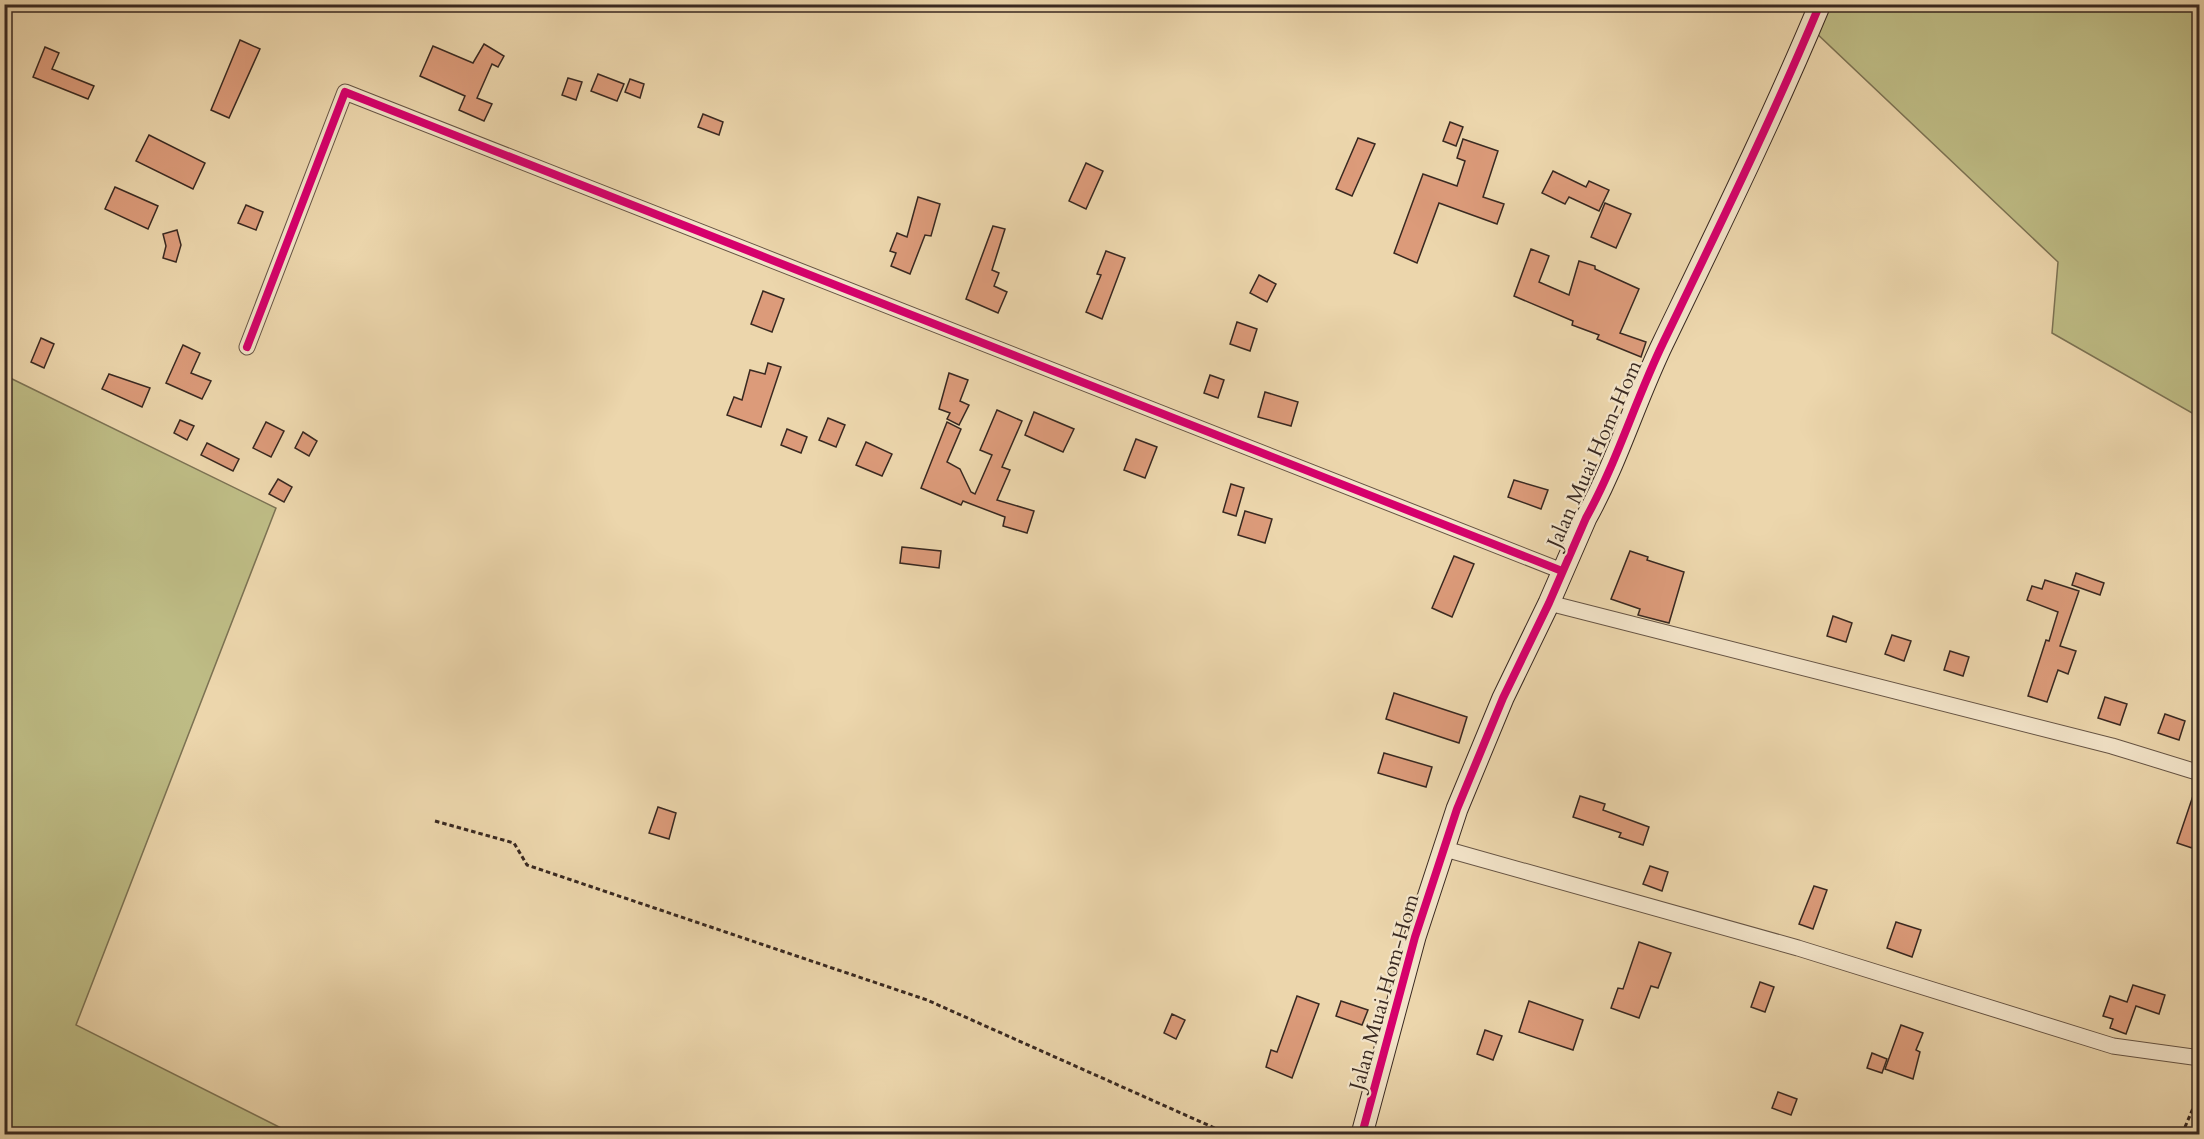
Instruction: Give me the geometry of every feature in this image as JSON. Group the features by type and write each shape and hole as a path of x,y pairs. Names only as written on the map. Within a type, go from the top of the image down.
{"street":[{"name":"Jalan Muai Hom-Hom","path":"1362,1134 1415,937 1457,809 1489,730 1586,518 1608,479 1662,345 1719,232 1820,4"},
{"path":"247,347 345,92 1562,571"},
{"path":"1549,603 2101,743 2199,773"},
{"path":"1445,849 1798,948 2113,1046 2199,1058"}],"path":[{"path":"435,821 514,843 527,866 927,1000 1228,1134"},
{"path":"2182,1134 2199,1092"}],"shaded area":[{"path":"1823,5 2199,5 2199,417 2052,333 2058,262 1812,29"},
{"path":"4,375 276,508 76,1025 293,1134 5,1134"}],"building":[{"path":"240,40 260,49 229,118 211,110"},
{"path":"484,44 504,56 498,67 492,64 477,98 492,104 484,121 459,110 465,96 420,76 433,46 473,63"},
{"path":"45,47 59,53 52,69 94,86 88,99 33,77"},
{"path":"598,74 624,84 617,101 591,91"},
{"path":"568,78 582,82 576,100 562,95"},
{"path":"630,79 644,84 640,98 625,92"},
{"path":"703,114 723,122 719,135 698,127"},
{"path":"1450,122 1463,127 1456,146 1443,141"},
{"path":"149,135 205,163 193,189 136,161"},
{"path":"1358,138 1375,144 1352,196 1336,189"},
{"path":"1463,139 1498,151 1483,197 1504,204 1497,224 1439,203 1417,263 1394,253 1423,174 1457,186 1465,161 1457,158"},
{"path":"1086,163 1103,171 1086,209 1069,201"},
{"path":"1553,171 1586,187 1589,181 1609,190 1599,211 1569,197 1565,204 1542,193"},
{"path":"115,187 158,206 148,229 105,209"},
{"path":"918,197 940,204 931,236 925,235 910,274 891,266 896,253 890,251 897,233 907,237"},
{"path":"1605,203 1631,214 1616,248 1591,237"},
{"path":"246,205 263,212 256,230 238,223"},
{"path":"993,226 1005,229 992,270 999,273 994,286 1007,292 998,313 966,299"},
{"path":"177,230 181,245 176,262 163,258 166,246 163,234"},
{"path":"1531,249 1549,256 1539,282 1569,295 1579,261 1595,266 1595,269 1639,289 1620,333 1646,342 1641,357 1597,339 1599,335 1572,325 1573,321 1514,296"},
{"path":"1106,251 1125,258 1102,319 1086,312 1101,275 1097,274"},
{"path":"1259,275 1276,284 1267,302 1250,293"},
{"path":"763,291 784,299 772,332 751,324"},
{"path":"1237,322 1257,329 1250,351 1230,344"},
{"path":"41,338 54,344 44,368 31,362"},
{"path":"183,345 200,353 191,373 211,381 202,399 166,383"},
{"path":"768,363 781,367 761,427 727,415 734,397 742,400 750,370 765,374"},
{"path":"949,373 968,380 960,401 969,405 959,425 947,419 950,413 939,409"},
{"path":"109,374 150,388 142,407 102,389"},
{"path":"1210,375 1224,380 1218,398 1204,393"},
{"path":"1265,392 1298,402 1291,426 1258,417"},
{"path":"997,410 1022,421 1002,467 1010,470 997,500 1034,511 1027,533 1003,526 1005,517 963,501 961,505 921,488 947,422 961,429 947,462 960,469 971,492 975,494 992,455 980,450"},
{"path":"1034,412 1074,429 1063,452 1025,435"},
{"path":"828,418 845,425 836,447 819,440"},
{"path":"180,420 194,426 187,440 174,433"},
{"path":"266,422 284,431 271,457 253,448"},
{"path":"787,429 807,437 801,453 781,445"},
{"path":"303,432 317,441 309,456 295,448"},
{"path":"1136,439 1157,447 1145,478 1124,470"},
{"path":"866,442 892,454 882,476 856,465"},
{"path":"207,443 239,459 233,471 201,455"},
{"path":"278,479 292,487 284,502 269,494"},
{"path":"1514,480 1548,490 1541,509 1508,497"},
{"path":"1231,484 1244,488 1236,516 1223,512"},
{"path":"1245,511 1272,519 1265,543 1238,535"},
{"path":"902,547 941,551 939,568 900,563"},
{"path":"1630,551 1648,557 1647,560 1684,572 1669,623 1638,615 1640,609 1611,599"},
{"path":"1454,556 1474,564 1452,617 1432,608"},
{"path":"2076,573 2104,583 2100,595 2072,585"},
{"path":"2045,580 2079,591 2060,646 2076,651 2068,674 2058,670 2047,702 2028,696 2046,640 2049,641 2058,612 2027,600 2032,586 2042,589"},
{"path":"1833,616 1852,623 1846,642 1827,636"},
{"path":"1892,635 1911,641 1904,661 1885,654"},
{"path":"1950,651 1969,657 1963,676 1944,670"},
{"path":"1394,693 1467,717 1459,743 1386,719"},
{"path":"2105,697 2127,704 2120,725 2098,718"},
{"path":"2165,714 2185,721 2179,740 2158,733"},
{"path":"1384,753 1432,767 1426,787 1378,773"},
{"path":"2197,784 2199,784 2199,825 2192,848 2177,843"},
{"path":"1580,796 1605,804 1603,810 1649,827 1643,845 1619,837 1621,833 1573,817"},
{"path":"658,807 676,813 669,839 649,833"},
{"path":"1650,866 1668,872 1662,891 1643,884"},
{"path":"1814,886 1827,890 1813,929 1799,924"},
{"path":"1896,922 1921,930 1912,957 1887,948"},
{"path":"1639,942 1671,953 1658,988 1651,986 1639,1018 1611,1008 1618,988 1623,989"},
{"path":"1760,982 1774,987 1765,1012 1751,1007"},
{"path":"2133,985 2165,995 2159,1014 2136,1006 2126,1034 2110,1028 2113,1019 2103,1016 2110,996 2127,1002"},
{"path":"1297,996 1319,1004 1292,1078 1266,1067 1271,1050 1277,1052"},
{"path":"1341,1001 1368,1010 1362,1025 1336,1016"},
{"path":"1529,1001 1583,1020 1573,1050 1519,1032"},
{"path":"1172,1014 1185,1020 1176,1039 1164,1033"},
{"path":"1901,1025 1923,1033 1916,1050 1920,1052 1913,1079 1885,1069"},
{"path":"1485,1030 1502,1036 1493,1060 1477,1054"},
{"path":"1872,1053 1887,1059 1882,1073 1867,1068"},
{"path":"1778,1092 1797,1099 1791,1115 1772,1108"}],"cycle path":[{"path":"1362,1134 1415,937 1457,809 1503,698 1607,475 1653,365 1763,132 1820,4"},
{"path":"247,347 345,92 1562,571"}]}
